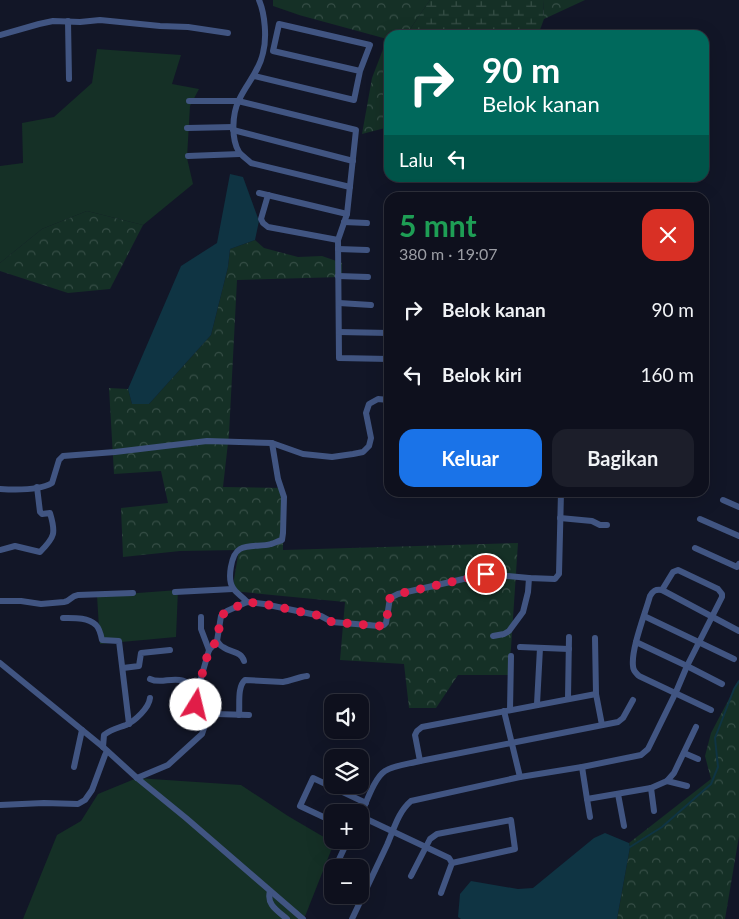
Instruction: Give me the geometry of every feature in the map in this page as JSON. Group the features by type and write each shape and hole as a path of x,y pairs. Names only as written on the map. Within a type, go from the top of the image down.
{"street":[{"path":"260,0 263,9 265,42 263,54 254,76 238,101 233,129 240,154 250,163 350,187"},
{"path":"0,35 53,21 80,22 100,20 188,27 228,33"},
{"path":"68,21 69,80"},
{"path":"254,76 354,100 360,71 370,45 279,24 273,51 360,71"},
{"path":"189,101 238,101 356,130 347,214 338,240 339,358 384,359"},
{"path":"187,128 233,129 353,161"},
{"path":"188,156 240,154"},
{"path":"259,193 347,214"},
{"path":"268,195 261,219 268,227 338,240"},
{"path":"344,222 367,223"},
{"path":"338,249 367,250"},
{"path":"338,276 368,277"},
{"path":"338,303 371,305"},
{"path":"339,332 384,332"},
{"path":"0,489 12,490 46,486 52,483 59,460 63,456 207,441 272,443 303,454 332,457 354,454 362,452 368,446 371,438 366,413 369,404 378,399 384,400"},
{"path":"247,602 233,588 230,582 233,557 238,550 244,547 271,544 282,540 284,497 278,479 272,443"},
{"path":"0,550 15,546 40,552 52,541 54,527 50,513 42,514 40,512 37,487"},
{"path":"137,778 168,765 202,734 204,725 196,705 201,678 209,650 217,641 221,616 227,611 247,602 321,616 332,622 379,626 386,623 390,598 398,594 486,574 529,578 555,578 559,574 561,497"},
{"path":"723,500 739,506"},
{"path":"560,518 592,521 607,525"},
{"path":"700,519 739,536"},
{"path":"695,548 737,567 739,564"},
{"path":"352,919 400,815 405,807 412,802 520,777 641,755 648,749 722,597 718,589 678,570 673,572 662,590"},
{"path":"493,636 509,631 523,612 529,578"},
{"path":"175,592 233,588"},
{"path":"711,710 634,672 633,658 636,642 650,596 653,591 662,590 739,631"},
{"path":"0,601 22,601 41,604 68,602 72,596 78,595 133,593"},
{"path":"644,616 734,659"},
{"path":"63,618 80,618 95,624 102,640 120,641 129,724"},
{"path":"201,618 201,629 209,650"},
{"path":"568,698 570,637"},
{"path":"595,638 596,694 602,725"},
{"path":"217,641 221,647 238,654 244,661"},
{"path":"636,642 722,684"},
{"path":"520,647 569,648"},
{"path":"537,704 540,648"},
{"path":"123,668 139,666 141,653 170,650"},
{"path":"512,656 507,710 511,742 520,777"},
{"path":"0,663 105,749 303,919"},
{"path":"239,715 243,681 288,682 299,676 307,676"},
{"path":"150,679 156,682 180,680 199,690"},
{"path":"420,761 415,735 422,727 596,694"},
{"path":"0,805 78,804 85,800 92,790 105,755 104,735 109,731 129,724 146,709 150,698"},
{"path":"324,817 300,806 313,778 366,803 383,772 390,769 511,742 618,722 624,718 633,700"},
{"path":"198,710 216,714 249,715"},
{"path":"587,799 651,788 667,781 674,773 696,727"},
{"path":"74,767 82,730"},
{"path":"684,753 698,759"},
{"path":"582,767 590,817"},
{"path":"667,781 687,786"},
{"path":"651,788 654,811"},
{"path":"618,794 624,826"},
{"path":"369,820 449,858 452,863"},
{"path":"411,876 430,839 437,834 511,820 516,850 452,863"},
{"path":"441,893 452,863"},
{"path":"270,891 268,898 270,903 287,919"}],"green space":[{"path":"273,0 299,0 299,15 273,6"},
{"path":"299,0 430,0 409,30 384,30 384,38 299,15"},
{"path":"430,0 543,0 544,19 540,30 409,30"},
{"path":"543,0 585,0 544,19"},
{"path":"384,47 384,128 362,134 372,78"},
{"path":"97,49 181,55 172,84 199,89 190,106 187,158 193,184 143,225 87,211 42,229 0,263 0,166 23,163 22,123 54,117 92,83"},
{"path":"87,211 143,225 110,289 68,293 0,271 0,263 42,229"},
{"path":"255,240 264,248 298,257 322,256 342,263 342,277 237,280 229,434 223,487 283,488 283,550 518,543 508,675 458,675 436,708 409,708 404,664 340,660 345,602 232,591 239,550 180,551 123,557 121,508 168,503 161,471 114,474 109,388 128,389 132,404 149,404 211,335 228,267 230,249"},
{"path":"178,590 176,637 100,644 97,596"},
{"path":"739,680 739,836 725,919 617,919 630,847 629,843 711,779 705,756 711,733"},
{"path":"137,778 241,785 324,837 324,849 332,849 328,859 324,859 324,868 304,919 23,919 57,835 81,821 98,794"}],"water":[{"path":"230,174 243,177 259,221 255,240 230,249 228,267 211,335 149,404 132,404 128,389 181,266 217,243"},
{"path":"605,833 629,843 630,847 617,919 461,919 458,917 460,894 471,881 518,889 533,888 594,838"}],"waterway":[{"path":"630,847 662,827 711,784 718,767 715,738 734,689 739,681"}],"route":[{"path":"196,705 209,650 217,641 221,616 227,611 247,602 321,616 332,622 379,626 386,623 390,598 398,594 486,574"}]}
